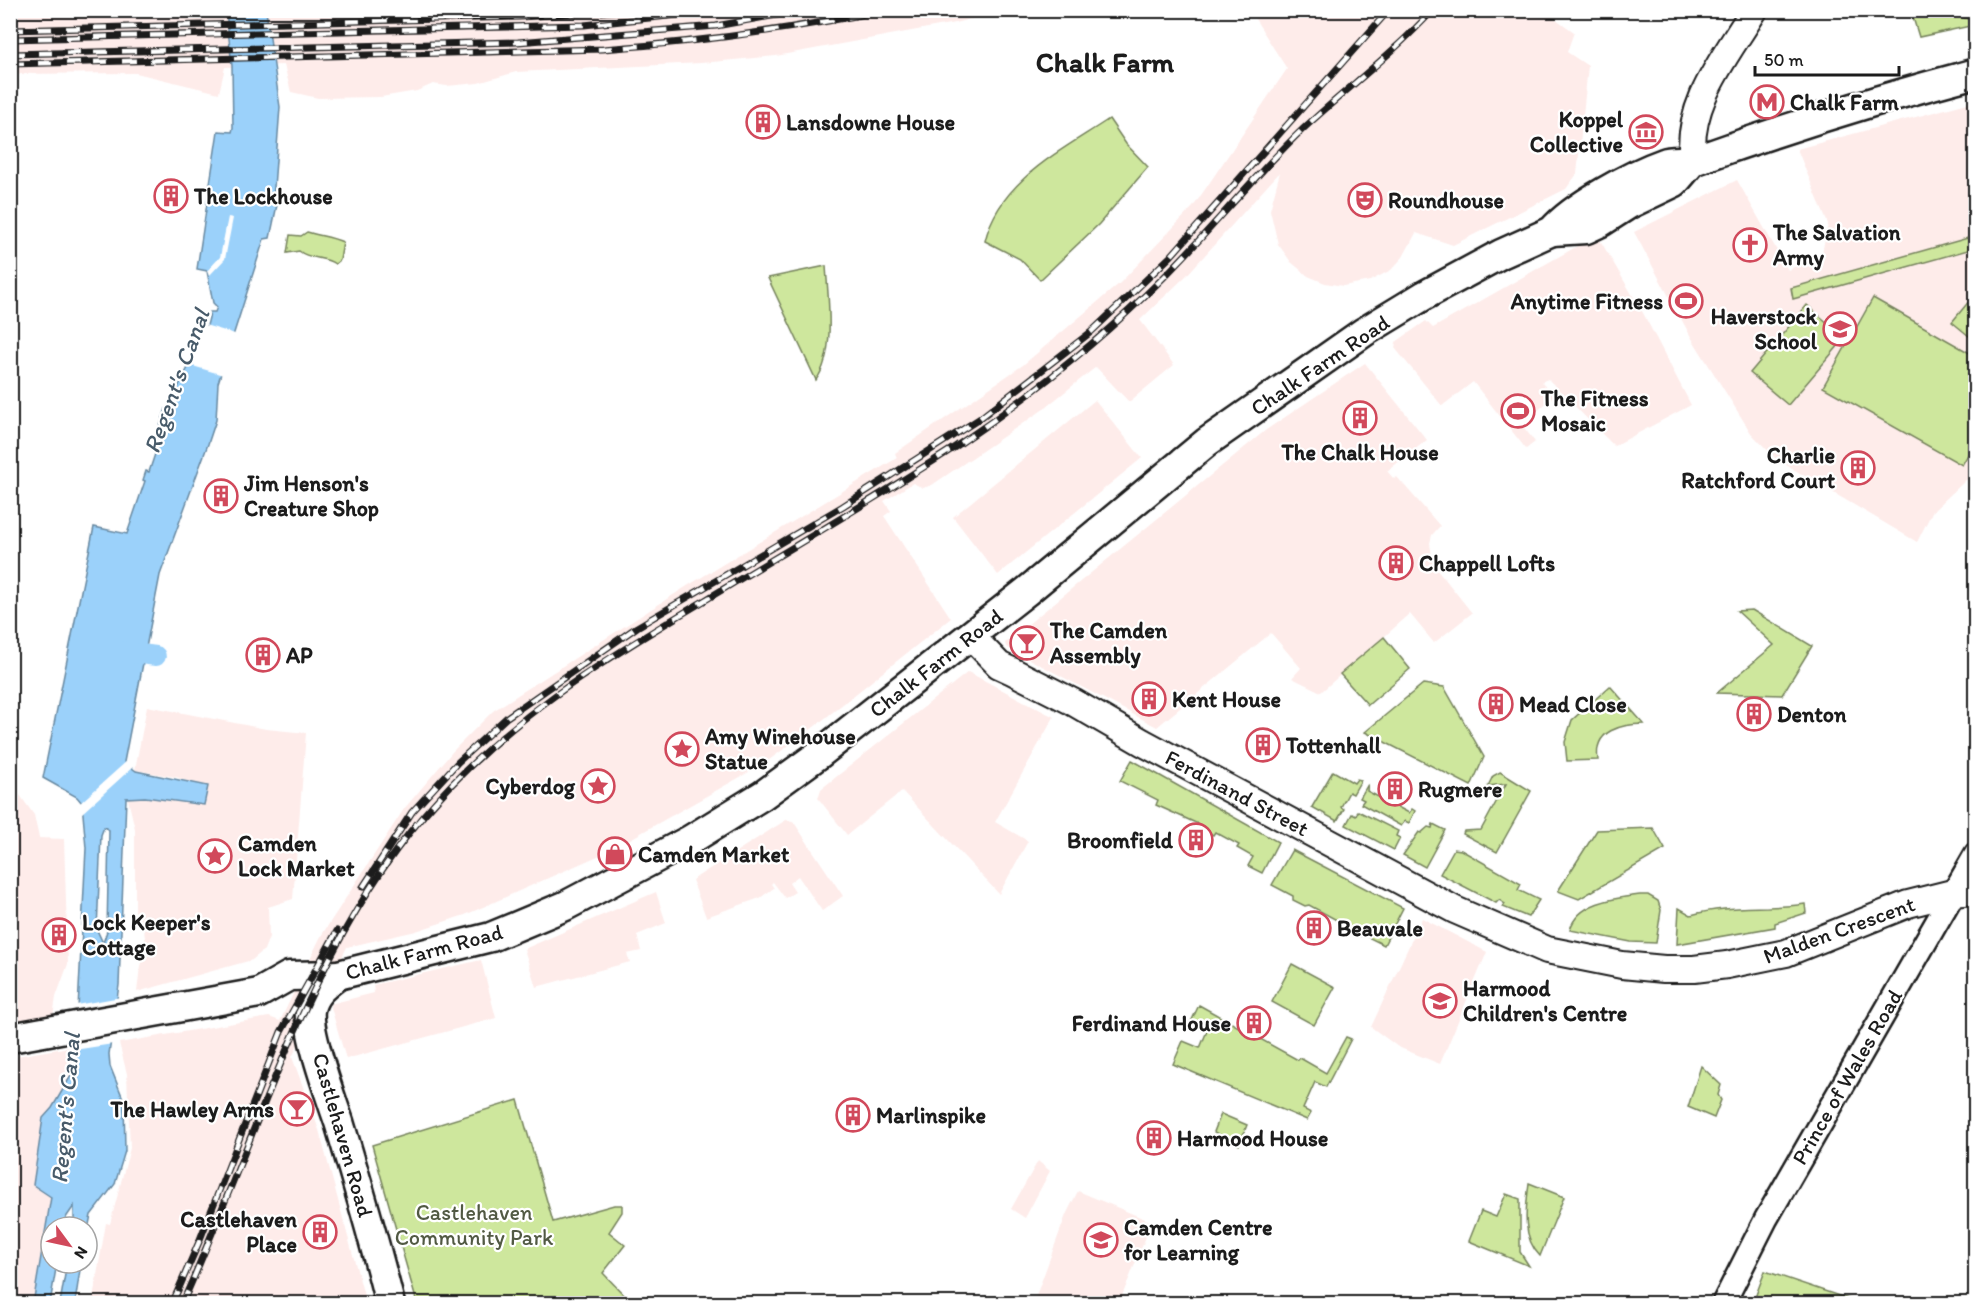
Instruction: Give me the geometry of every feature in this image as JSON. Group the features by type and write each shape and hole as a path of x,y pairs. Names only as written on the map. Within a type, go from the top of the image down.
{"main road":[{"path":"1693,161 1692,138 1703,93 1754,10"},
{"name":"Chalk Farm Road","path":"10,1038 259,993 289,976 338,975 451,949 535,920 690,840 763,795 818,755 1027,591 1207,442 1364,332 1425,295 1501,254 1552,231 1565,216 1605,206 1666,162 1693,161 1775,130 1976,73"},
{"name":"Ferdinand Street","path":"970,635 999,665 1011,672 1073,702 1146,744 1455,910 1514,937"},
{"name":"Malden Crescent","path":"1514,937 1547,950 1622,965 1694,969 1786,953 1908,904 1964,892"},
{"path":"310,1017 310,1008 316,994 338,975"},
{"path":"259,993 292,998 301,1004 310,1017"},
{"name":"Castlehaven Road","path":"310,1017 320,1063 390,1304"}],"street":[{"name":"Prince of Wales Road","path":"1723,1304 1757,1235 1964,892 1976,854"}],"shaded area":[{"path":"10,11 1000,11 955,23 776,56 701,63 516,72 478,83 447,86 433,84 417,91 381,97 318,98 291,92 284,65 225,67 219,93 136,73 11,74"},
{"path":"1250,11 1545,11 1574,32 1567,52 1588,66 1577,174 1566,189 1453,245 1416,233 1403,257 1391,270 1370,281 1343,286 1325,283 1308,276 1291,262 1278,244 1270,210 1280,172 1186,276 1140,320 1174,365 1129,402 1096,367 1041,411 932,485 923,488 913,483 884,501 891,511 884,516 951,618 765,763 609,851 465,915 416,931 347,947 292,1057 319,1130 366,1303 92,1304 97,1275 99,1275 106,1223 110,1224 130,1148 127,1074 119,1043 269,1017 280,1021 321,936 404,809 453,751 493,711 684,588 897,458 895,453 1023,365 1120,283 1193,207 1287,69"},
{"name":"Haverstock School","path":"1975,101 1975,484 1967,479 1932,512 1917,542 1776,459 1751,433 1691,337 1634,232 1737,180 1788,270 1822,253 1828,224 1797,149"},
{"path":"1597,235 1643,313 1691,405 1614,446 1548,379 1541,382 1554,396 1522,425 1535,442 1526,449 1473,382 1442,406 1395,348 1396,342 1426,321 1433,328"},
{"path":"1365,363 1427,440 1387,471 1394,479 1397,477 1440,526 1432,535 1430,543 1433,564 1472,613 1434,643 1410,614 1321,692 1292,678 1301,668 1271,633 1157,727 1006,647 1005,643 1266,430"},
{"path":"1095,400 1142,458 998,575 953,517"},
{"path":"968,672 1054,717 995,822 1028,841 999,894 902,791 847,835 818,798 821,789"},
{"name":"Camden Lock Market","path":"147,706 266,729 306,733 293,899 268,907 269,937 264,950 252,960 137,992 140,966 146,947 144,929 135,911 135,829 127,795 204,803 207,788 176,777 135,770"},
{"path":"10,781 34,815 39,838 64,839 68,964 56,997 53,1017 10,1024"},
{"path":"786,820 793,821 843,896 822,911 798,876 789,883 795,892 785,898 773,882 771,884 774,888 760,898 706,917 692,880"},
{"path":"656,892 666,923 637,935 641,951 627,954 630,962 536,987 524,949"},
{"name":"Harmood Children's Centre","path":"1422,918 1487,952 1440,1064 1398,1047 1371,1027"},
{"path":"481,960 496,1018 346,1059 330,1004 374,993 373,985"},
{"path":"75,1046 75,1069 52,1108 43,1118 33,1185 51,1197 48,1215 39,1215 39,1268 33,1303 11,1304 11,1057"},
{"path":"1038,1161 1050,1171 1025,1218 1011,1209"},
{"name":"Camden Centre for Learning","path":"1078,1191 1152,1222 1122,1296 1141,1303 1033,1304 1066,1215"},
{"path":"578,1297 715,1298 777,1303 531,1304"}],"green space":[{"path":"1911,11 1941,11 1975,21 1975,25 1919,37"},
{"path":"1109,119 1126,144 1148,167 1099,224 1040,280 1020,259 985,241 992,220 1018,184 1034,170"},
{"path":"307,232 343,242 340,260 335,264 299,251 287,253 290,235 301,236"},
{"path":"1975,236 1975,248 1793,299 1791,288"},
{"path":"826,266 829,309 828,341 822,369 816,380 768,278"},
{"path":"1975,294 1975,341 1952,322"},
{"path":"1873,298 1975,356 1975,442 1962,465 1823,387"},
{"path":"1807,305 1845,338 1788,405 1750,373"},
{"path":"1752,610 1812,646 1782,695 1717,693 1774,645 1737,611"},
{"path":"1384,637 1410,669 1368,705 1340,674"},
{"path":"1423,684 1444,687 1484,757 1471,786 1365,732"},
{"path":"1610,686 1644,724 1618,727 1605,735 1600,742 1598,760 1567,761 1565,742 1572,720"},
{"path":"1132,760 1278,842 1262,873 1248,866 1253,857 1237,848 1239,845 1215,832 1213,835 1197,827 1198,824 1156,805 1158,800 1120,781"},
{"path":"1333,771 1354,783 1357,779 1361,780 1353,794 1349,792 1341,807 1344,809 1337,821 1312,807"},
{"path":"1500,772 1531,791 1497,852 1463,834 1464,831 1481,830 1506,784 1488,786 1493,776"},
{"path":"1368,784 1367,791 1409,813 1412,809 1415,811 1409,823 1405,821 1401,826 1361,804 1364,800 1360,798"},
{"path":"1358,811 1398,831 1396,836 1400,838 1394,850 1346,825 1352,814 1356,816"},
{"path":"1433,824 1445,830 1425,867 1403,855 1419,832 1421,833 1428,827 1432,828"},
{"path":"1653,828 1665,849 1579,899 1558,891 1597,830"},
{"path":"1454,849 1461,850 1521,884 1518,890 1539,900 1528,917 1503,907 1505,904 1499,900 1496,903 1440,874"},
{"path":"1292,850 1403,908 1384,945 1364,935 1360,936 1347,929 1346,925 1309,905 1305,906 1293,900 1293,896 1272,885"},
{"path":"1648,895 1658,901 1661,910 1656,943 1631,942 1570,930 1574,921 1589,907 1609,900"},
{"path":"1805,904 1806,913 1775,923 1775,927 1677,944 1679,908 1691,915 1720,909"},
{"path":"1292,964 1335,987 1314,1025 1272,1002"},
{"path":"1199,1005 1326,1073 1346,1037 1351,1039 1326,1087 1315,1082 1303,1109 1311,1113 1307,1120 1173,1064 1183,1041 1200,1048 1207,1031 1190,1024"},
{"path":"1701,1066 1721,1085 1718,1095 1721,1100 1714,1118 1688,1107"},
{"name":"Castlehaven Community Park","path":"518,1100 553,1222 614,1205 622,1205 622,1212 609,1232 625,1245 603,1273 625,1296 624,1303 417,1303 372,1145"},
{"path":"1221,1114 1247,1125 1239,1145 1214,1132"},
{"path":"1529,1183 1564,1197 1540,1256 1527,1231"},
{"path":"1506,1194 1520,1199 1520,1252 1529,1266 1469,1241 1481,1211 1496,1217"},
{"path":"1765,1271 1860,1303 1753,1303"}],"water":[{"name":"Regent's Canal","path":"226,11 266,11 280,107 273,201 277,205 270,238 264,239 218,383 216,420 160,575 124,762 136,771 208,786 204,805 145,797 126,798 119,985 109,1054 110,1066 124,1101 125,1151 115,1184 91,1215 74,1215 74,1206 68,1215 48,1215 51,1197 33,1185 43,1118 52,1108 75,1069 86,848 82,803 77,797 43,778 94,527 127,534 145,481 143,480 146,471 149,472 156,451 152,449 166,409 169,410 173,397 203,337 210,312 215,312 217,307 213,303 207,271 197,269 218,131 232,132 232,66","holes":["104,827 109,830 107,931 103,943 97,930 101,835"]},
{"path":"39,1268 39,1275 55,1275 50,1303 33,1304"},
{"path":"65,1275 79,1275 75,1303 60,1303"}],"pier":[{"path":"228,217 233,218 225,259 209,276 207,271 220,257"},
{"path":"205,325 235,334 223,375 186,364"},
{"path":"127,761 134,766 81,814 79,804"},
{"path":"121,997 113,1044 74,1050 76,1005"}],"waterway":[{"path":"119,651 156,656"}],"railway":[{"path":"10,30 519,17 630,10"},
{"path":"10,39 584,25 724,10"},
{"path":"10,54 518,42 716,26 804,10"},
{"path":"10,64 603,49 744,34 814,24 884,10"},
{"path":"363,887 412,812 458,762 507,717 637,627 843,506 979,419 1091,332 1171,256 1389,10"},
{"path":"182,1304 315,987 347,926 383,869 424,815 455,781 519,723 589,672 924,467 983,428 1037,388 1139,301 1181,260 1303,129 1402,42 1433,10"},
{"path":"172,1304 199,1242 281,1032 337,931"},
{"path":"566,1304 605,1299 687,1304"}],"place":[{"name":"Chalk Farm","path":"1767,102"},
{"name":"Lansdowne House","path":"763,122"},
{"name":"Koppel Collective","path":"1646,132"},
{"name":"The Lockhouse","path":"171,196"},
{"name":"Roundhouse","path":"1365,200"},
{"name":"The Salvation Army","path":"1750,245"},
{"name":"Anytime Fitness","path":"1686,301"},
{"name":"Haverstock School","path":"1840,329"},
{"name":"The Fitness Mosaic","path":"1518,411"},
{"name":"The Chalk House","path":"1360,418"},
{"name":"Charlie Ratchford Court","path":"1858,468"},
{"name":"Jim Henson's Creature Shop","path":"221,496"},
{"name":"Chappell Lofts","path":"1396,563"},
{"name":"The Camden Assembly","path":"1027,643"},
{"name":"AP","path":"263,655"},
{"name":"Kent House","path":"1149,699"},
{"name":"Mead Close","path":"1496,704"},
{"name":"Denton","path":"1754,714"},
{"name":"Tottenhall","path":"1263,745"},
{"name":"Amy Winehouse Statue","path":"682,749"},
{"name":"Cyberdog","path":"598,786"},
{"name":"Rugmere","path":"1395,789"},
{"name":"Broomfield","path":"1196,840"},
{"name":"Camden Market","path":"615,854"},
{"name":"Camden Lock Market","path":"215,856"},
{"name":"Beauvale","path":"1314,928"},
{"name":"Lock Keeper's Cottage","path":"59,935"},
{"name":"Harmood Children's Centre","path":"1440,1001"},
{"name":"Ferdinand House","path":"1254,1023"},
{"name":"The Hawley Arms","path":"297,1109"},
{"name":"Marlinspike","path":"853,1115"},
{"name":"Harmood House","path":"1154,1138"},
{"name":"Castlehaven Place","path":"320,1232"},
{"name":"Camden Centre for Learning","path":"1101,1240"}],"district":[{"name":"Chalk Farm","path":"1105,62"}]}
